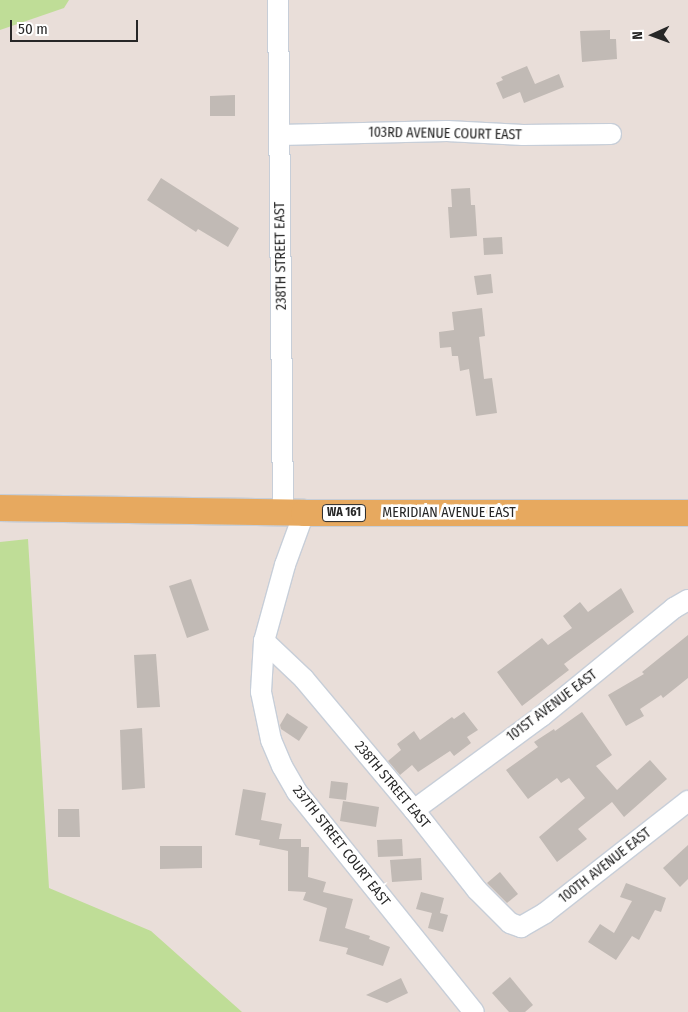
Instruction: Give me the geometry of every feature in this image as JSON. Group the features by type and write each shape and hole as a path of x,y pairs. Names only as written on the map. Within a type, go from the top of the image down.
{"main road":[{"name":"MERIDIAN AVENUE EAST","path":"0,508 294,512 688,513"}],"street":[{"name":"238TH STREET EAST","path":"278,0 280,135 294,512"},
{"name":"103RD AVENUE COURT EAST","path":"280,135 447,131 523,135 611,134"},
{"name":"237TH STREET COURT EAST","path":"294,512 285,565 264,642 261,692 271,740 282,766 297,792 474,1012"},
{"name":"101ST AVENUE EAST","path":"414,810 542,716 674,608 688,600"},
{"name":"238TH STREET EAST","path":"264,642 304,679 414,810 477,890 510,923 521,927"},
{"name":"100TH AVENUE EAST","path":"521,927 545,913 688,801"}],"green space":[{"path":"0,0 69,0 64,8 0,30"},
{"path":"28,539 49,888 151,931 242,1012 0,1012 0,542"}],"building":[{"path":"610,30 610,39 616,39 617,59 582,62 580,31"},
{"path":"527,66 535,84 559,74 564,87 524,103 520,92 503,99 496,83 503,80 501,77"},
{"path":"235,95 235,116 210,116 210,96"},
{"path":"161,178 239,228 228,247 198,229 196,232 147,200"},
{"path":"470,188 471,205 475,205 477,236 450,238 448,207 452,207 451,189"},
{"path":"502,237 503,254 484,255 483,238"},
{"path":"491,274 493,293 477,295 474,276"},
{"path":"482,308 485,336 479,337 484,379 492,378 497,413 476,416 469,369 460,371 458,356 452,356 451,347 440,348 439,332 454,330 452,312"},
{"path":"191,579 209,630 187,638 169,586"},
{"path":"621,588 634,612 564,664 569,670 522,706 497,672 542,638 548,645 572,628 563,616 580,602 588,612"},
{"path":"688,635 688,678 663,698 661,695 640,709 644,716 626,726 608,695 644,674 642,672"},
{"path":"156,654 160,707 137,708 134,655"},
{"path":"464,712 478,730 467,737 471,743 454,756 450,751 418,772 412,765 400,775 388,761 401,750 397,744 414,731 420,740 452,717 454,719"},
{"path":"582,712 612,755 596,766 617,790 650,760 667,779 624,817 612,802 578,829 587,839 557,862 539,837 585,798 569,778 561,783 557,778 528,799 506,770 538,747 534,742 554,729 555,731"},
{"path":"287,713 308,727 299,741 281,729 280,725"},
{"path":"142,728 145,788 122,790 120,730"},
{"path":"331,781 348,783 346,800 329,798"},
{"path":"243,789 266,793 261,820 282,824 279,839 301,839 301,847 309,847 308,877 326,882 323,892 353,899 345,928 370,936 369,939 390,947 383,966 346,954 348,948 319,941 327,908 303,900 306,892 288,891 288,851 259,845 260,840 235,835"},
{"path":"343,801 379,807 376,827 340,821"},
{"path":"58,809 79,809 80,837 58,837"},
{"path":"402,839 403,856 378,857 377,840"},
{"path":"688,845 688,879 680,887 663,868"},
{"path":"160,846 202,846 202,868 160,869"},
{"path":"421,858 422,880 392,882 390,860"},
{"path":"500,872 518,894 507,903 487,883"},
{"path":"626,883 666,898 661,912 655,910 639,940 632,936 616,960 588,942 600,924 614,933 632,901 620,897"},
{"path":"421,892 444,898 440,913 448,915 443,932 428,928 432,913 416,909"},
{"path":"510,977 533,1005 525,1012 509,1012 492,993"},
{"path":"401,978 408,993 387,1003 366,995"}]}
